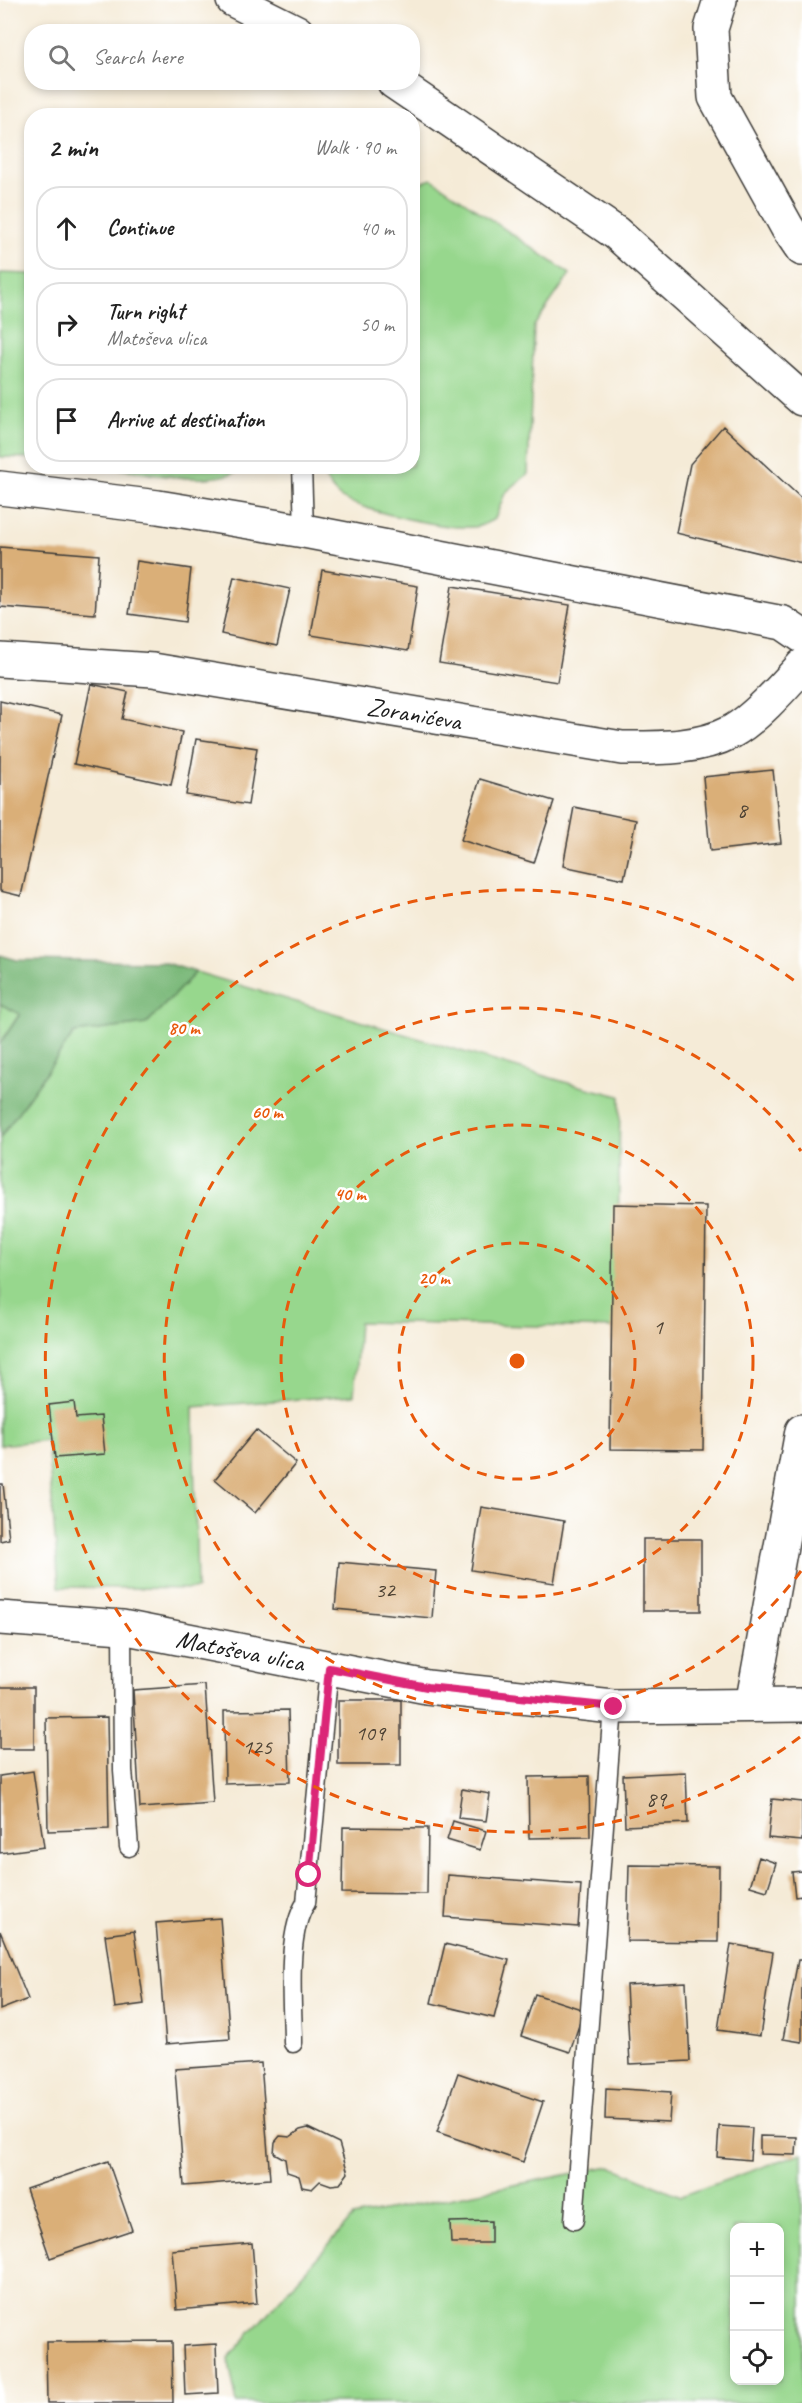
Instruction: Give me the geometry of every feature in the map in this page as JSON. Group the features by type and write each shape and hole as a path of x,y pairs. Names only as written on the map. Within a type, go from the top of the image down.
{"main road":[{"path":"232,0 281,24"},
{"path":"720,0 711,29 715,97 787,227 802,249"},
{"path":"406,90 616,233 802,399"},
{"path":"0,488 158,507 304,531 793,629"},
{"name":"Zoranićeva","path":"0,660 153,670 622,748 680,747 731,732 777,693 802,666"},
{"path":"752,1705 802,1431"},
{"name":"Matoševa ulica","path":"0,1618 122,1627 427,1687 614,1707 802,1705"}],"lane":[{"path":"302,474 304,531"},
{"path":"122,1627 123,1770 129,1847"},
{"path":"293,2043 293,1935 298,1914 306,1903 329,1668"},
{"path":"573,2220 614,1707"}],"green space":[{"path":"432,179 570,274 534,326 528,474 505,493 495,519 479,526 430,523 387,514 351,503 334,491 324,474 420,474 420,183"},
{"path":"0,273 24,274 24,458 0,457"},
{"path":"152,474 231,474 197,478"},
{"path":"0,955 17,960 162,962 196,972 146,1024 74,1033 0,1138 0,1044 20,1014 0,1004"},
{"path":"196,972 568,1083 620,1096 617,1328 359,1322 354,1395 193,1407 197,1589 59,1587 47,1440 0,1445 0,1138 74,1033 146,1024"},
{"path":"0,1004 20,1013 0,1044"},
{"path":"802,2153 802,2403 237,2403 228,2358 353,2217 610,2166 681,2196"}],"building":[{"path":"723,426 802,499 802,563 676,533 690,464"},
{"path":"0,547 99,555 95,614 0,607"},
{"path":"137,561 191,569 185,622 129,614"},
{"path":"322,570 418,586 408,651 311,635"},
{"path":"234,577 290,589 277,646 221,634"},
{"path":"452,586 570,605 557,682 439,663"},
{"path":"91,684 128,692 122,719 182,732 171,785 74,764"},
{"path":"0,701 62,715 21,896 0,891"},
{"path":"196,739 257,748 248,805 186,795"},
{"path":"773,770 781,843 710,851 703,777"},
{"path":"480,779 554,801 534,863 461,840"},
{"path":"574,807 636,820 624,879 563,866"},
{"path":"613,1204 706,1206 703,1450 610,1449"},
{"path":"74,1402 76,1418 101,1416 105,1454 55,1458 49,1405"},
{"path":"256,1430 296,1463 255,1513 215,1479"},
{"path":"0,1484 3,1484 9,1539 0,1541"},
{"path":"481,1507 564,1521 554,1583 471,1570"},
{"path":"643,1539 701,1539 701,1611 643,1611"},
{"path":"339,1562 436,1571 432,1618 335,1609"},
{"path":"205,1685 213,1803 140,1808 133,1690"},
{"path":"0,1687 34,1687 34,1749 0,1749"},
{"path":"338,1700 401,1700 401,1765 338,1765"},
{"path":"288,1710 290,1782 225,1784 224,1711"},
{"path":"107,1717 109,1829 48,1831 46,1718"},
{"path":"33,1771 44,1847 0,1853 0,1776"},
{"path":"686,1772 688,1823 625,1826 623,1775"},
{"path":"589,1776 590,1837 529,1838 528,1777"},
{"path":"462,1789 490,1794 486,1821 458,1818"},
{"path":"772,1799 802,1802 802,1841 768,1838"},
{"path":"453,1821 486,1831 480,1850 447,1840"},
{"path":"343,1827 428,1828 427,1894 342,1893"},
{"path":"759,1857 776,1863 767,1891 750,1886"},
{"path":"629,1865 719,1866 718,1942 627,1941"},
{"path":"802,1871 802,1896 795,1897 792,1872"},
{"path":"448,1875 581,1885 578,1927 445,1917"},
{"path":"220,1918 230,2039 166,2044 156,1923"},
{"path":"0,1931 28,1999 0,2010"},
{"path":"134,1931 144,2004 115,2008 105,1935"},
{"path":"445,1944 509,1960 494,2018 431,2003"},
{"path":"731,1944 773,1952 760,2036 718,2030"},
{"path":"798,1960 802,1960 802,2042 783,2039"},
{"path":"686,1982 690,2061 630,2064 626,1985"},
{"path":"535,1994 584,2010 570,2052 521,2036"},
{"path":"261,2063 270,2179 184,2186 175,2069"},
{"path":"458,2073 543,2102 523,2162 437,2132"},
{"path":"606,2088 671,2092 669,2122 605,2119"},
{"path":"719,2126 752,2128 750,2160 717,2157"},
{"path":"308,2128 339,2143 348,2173 340,2184 331,2185 320,2181 312,2189 302,2187 299,2176 287,2172 285,2159 274,2153 275,2142 280,2136 290,2137"},
{"path":"760,2136 797,2137 796,2155 760,2154"},
{"path":"108,2161 132,2230 50,2258 26,2189"},
{"path":"491,2221 491,2243 451,2243 450,2222"},
{"path":"252,2243 257,2303 177,2310 172,2250"},
{"path":"172,2341 173,2403 47,2403 46,2342"},
{"path":"216,2344 218,2393 185,2395 183,2346"}],"route":[{"path":"309,1875 319,1791 329,1668 427,1687 614,1707"}]}
